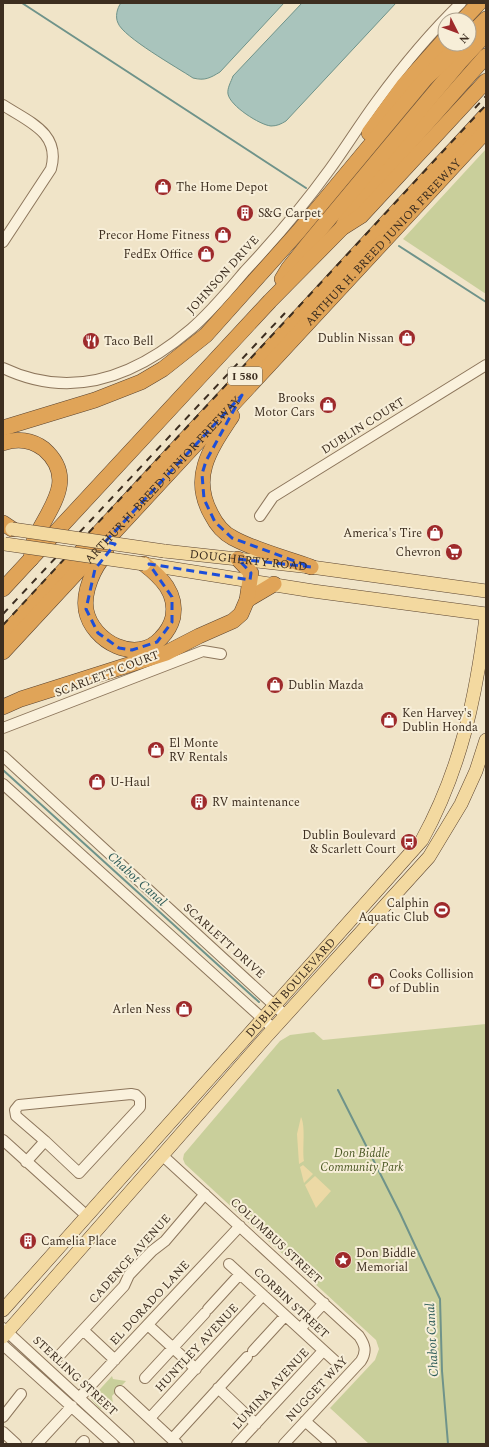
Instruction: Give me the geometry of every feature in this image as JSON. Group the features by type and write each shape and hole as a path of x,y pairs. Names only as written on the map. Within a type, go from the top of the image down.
{"highway":[{"path":"471,12 479,4"},
{"path":"477,28 486,19"},
{"path":"270,301 292,264 460,62 486,34"},
{"path":"330,194 384,111 413,74 437,47"},
{"path":"3,428 118,392 141,382 187,352 224,317 330,194 421,83 453,52"},
{"path":"342,228 352,208 486,56"},
{"name":"I 580","path":"3,589 270,301 342,228 361,216 486,81"},
{"name":"I 580","path":"3,636 486,115"},
{"name":"ARTHUR H. BREED JUNIOR FREEWAY","path":"3,652 486,132"},
{"path":"242,395 236,410 213,448 202,474 201,486 206,504 215,522 232,538 311,567"},
{"path":"147,565 168,587 174,609 172,622 166,633 157,642 145,648 132,650 119,648 98,634 86,609 89,584 95,569 196,452 210,429"},
{"path":"3,443 12,440 28,441 40,447 50,455 57,466 60,479 56,502 33,542 31,559"},
{"path":"3,707 21,699 166,653 233,621 241,614 247,600 250,580 250,573 238,559"},
{"path":"247,600 274,584"}],"main road":[{"name":"DOUGHERTY ROAD","path":"6,527 164,551 311,567 486,591"},
{"name":"DOUGHERTY ROAD","path":"4,544 250,580 313,591 486,614"},
{"name":"DUBLIN BOULEVARD","path":"3,1310 274,1005 410,856 422,840 438,811 464,739 473,701 486,617"},
{"name":"DUBLIN BOULEVARD","path":"4,1333 429,857 461,804 476,771 486,740"},
{"path":"429,857 427,848 443,820 438,811"}],"street":[{"name":"JOHNSON DRIVE","path":"3,368 39,382 72,384 89,382 106,378 141,364 192,329 284,227 330,168 377,101 402,69 461,3"},
{"path":"3,105 41,130 49,138 53,148 54,159 51,169 3,242"},
{"name":"DUBLIN COURT","path":"260,516 273,497 486,365"},
{"name":"SCARLETT COURT","path":"3,728 203,651 221,654"},
{"name":"SCARLETT DRIVE","path":"3,756 286,1016"},
{"path":"3,784 274,1029"},
{"path":"131,1094 136,1095 140,1099 140,1107 80,1173 45,1142 16,1116 15,1110 19,1105 131,1094"},
{"path":"3,1140 87,1216"},
{"path":"26,1162 45,1142"},
{"name":"COLUMBUS STREET","path":"163,1156 359,1336 364,1342 365,1349"},
{"name":"CADENCE AVENUE","path":"57,1358 124,1286 129,1275 152,1251 165,1242 205,1194"},
{"name":"EL DORADO LANE","path":"79,1398 240,1226"},
{"name":"CORBIN STREET","path":"229,1264 335,1361"},
{"path":"145,1378 240,1274"},
{"name":"HUNTLEY AVENUE","path":"150,1418 263,1295"},
{"path":"300,1329 324,1303"},
{"path":"120,1391 175,1441 218,1388 285,1316"},
{"path":"148,1324 196,1368"},
{"path":"83,1330 115,1360"},
{"name":"STERLING STREET","path":"4,1333 129,1444"},
{"name":"STERLING STREET","path":"3,1345 113,1444"},
{"name":"NUGGET WAY","path":"284,1444 361,1361 365,1349"},
{"name":"LUMINA AVENUE","path":"237,1444 324,1351"},
{"path":"218,1388 256,1424"},
{"path":"3,1417 21,1394"},
{"path":"36,1444 72,1406"},
{"path":"305,1420 331,1444"},
{"path":"3,1432 16,1444"}],"highlighted area":[{"path":"242,395 206,461 202,474 204,499 215,522 232,538 311,567 238,559 251,573 250,580 149,564 172,597 172,622 157,642 132,650 119,648 98,633 86,609 95,569 115,544 105,542"}],"green space":[{"path":"486,149 486,294 403,239"},
{"name":"Don Biddle Community Park","path":"486,1024 486,1444 369,1444 330,1408 375,1360 379,1349 376,1340 185,1164 183,1159 184,1154 280,1041 290,1035 314,1032 323,1040"},
{"path":"112,1376 113,1379 126,1381 112,1396 113,1404 100,1409 91,1399"}],"sand":[{"path":"301,1117 303,1126 304,1161 299,1164 297,1134"},
{"path":"303,1165 313,1174 304,1183 300,1167"},
{"path":"315,1176 331,1191 316,1208 305,1185"}],"water":[{"path":"121,3 284,3 220,72 210,77 201,79 193,78 164,60 140,44 122,29 117,18"},
{"path":"302,3 396,3 286,121 275,126 266,125 253,119 234,104 228,94 229,87 233,76"}],"waterway":[{"path":"22,3 306,188"},
{"path":"399,246 486,302"},
{"name":"Chabot Canal","path":"3,770 259,1002"},
{"name":"Chabot Canal","path":"338,1090 400,1213 440,1299 442,1371 448,1444"}],"railway":[{"path":"475,108 486,96"},
{"path":"3,625 486,105"},
{"path":"3,614 285,313"}],"place":[{"name":"The Home Depot","path":"163,187"},
{"name":"S&G Carpet","path":"245,213"},
{"name":"Precor Home Fitness","path":"223,235"},
{"name":"FedEx Office","path":"206,254"},
{"name":"Dublin Nissan","path":"407,338"},
{"name":"Taco Bell","path":"91,341"},
{"name":"Brooks Motor Cars","path":"328,405"},
{"name":"America's Tire","path":"435,533"},
{"name":"Chevron","path":"454,552"},
{"name":"Dublin Mazda","path":"275,685"},
{"name":"Ken Harvey's Dublin Honda","path":"389,720"},
{"name":"El Monte RV Rentals","path":"156,750"},
{"name":"U-Haul","path":"97,782"},
{"name":"RV maintenance","path":"199,802"},
{"name":"Dublin Boulevard & Scarlett Court","path":"409,842"},
{"name":"Calphin Aquatic Club","path":"442,910"},
{"name":"Cooks Collision of Dublin","path":"376,981"},
{"name":"Arlen Ness","path":"184,1009"},
{"name":"Camelia Place","path":"28,1241"},
{"name":"Don Biddle Memorial","path":"343,1260"}]}
